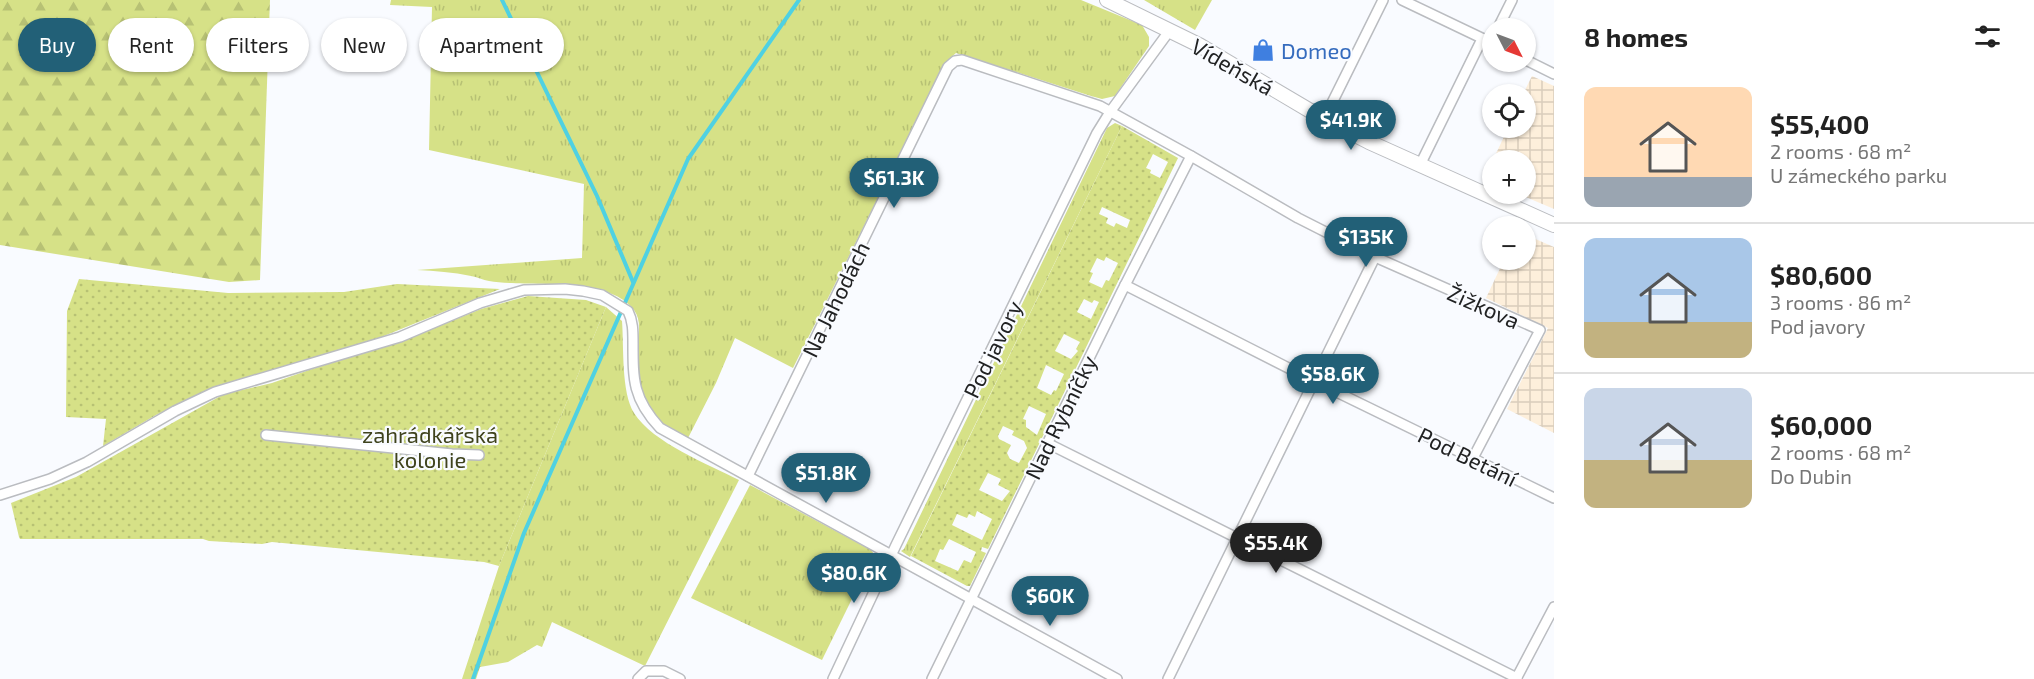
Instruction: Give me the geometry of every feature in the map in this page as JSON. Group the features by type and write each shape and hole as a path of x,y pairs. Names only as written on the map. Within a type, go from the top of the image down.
{"main road":[{"name":"Vídeňská","path":"1107,0 1199,45 1324,118 1420,165 1554,225"}],"street":[{"path":"1324,118 1383,0"},
{"path":"1402,0 1482,37"},
{"path":"1503,18 1512,0"},
{"name":"Pod javory","path":"833,679 1097,133 1170,30"},
{"path":"1420,165 1482,55"},
{"name":"Na Jahodách","path":"748,476 948,67 955,61 962,60 1089,102 1110,112"},
{"path":"1536,65 1554,74"},
{"name":"Žižkova","path":"1110,112 1298,218 1375,257 1540,330 1473,458"},
{"name":"Nad Rybníčky","path":"932,679 1125,285 1191,156"},
{"path":"1168,679 1375,257"},
{"name":"Pod Betání","path":"1125,285 1314,381 1554,498"},
{"path":"0,495 50,479 87,462 175,411 215,392 400,337 480,303 524,290 565,289 602,295 628,310 633,326 634,385 646,413 660,428 1117,679"},
{"path":"266,435 479,455"},
{"path":"1047,443 1517,679 1554,607"},
{"path":"638,679 646,671 664,671 680,679"}],"shaded area":[{"path":"1532,76 1554,86 1554,209 1536,201 1536,150 1498,150 1503,138 1536,138 1536,84 1528,84"},
{"path":"1536,239 1554,247 1554,433 1507,409 1548,328 1486,298 1499,270 1536,270"}],"green space":[{"path":"0,0 270,0 269,18 206,18 206,72 267,72 260,280 229,282 0,245"},
{"path":"391,0 1081,0 1142,25 1149,37 1149,46 1115,96 1102,99 956,53 946,62 793,368 735,338 716,383 687,440 663,425 647,405 638,374 638,318 634,310 622,299 587,287 505,283 473,276 417,270 582,258 584,184 429,150 431,72 564,72 564,18 432,18 432,7 390,5"},
{"path":"1144,0 1212,0 1195,30"},
{"path":"1115,123 1122,126 910,557 901,551 904,549 1107,128"},
{"path":"1122,126 1178,158 988,549 982,547 981,551 986,553 970,586 911,556","holes":["1153,154 1168,162 1160,178 1150,173 1151,170 1146,168","1102,207 1130,220 1127,228 1116,223 1114,227 1106,223 1108,218 1099,214","1106,257 1118,263 1109,281 1106,280 1102,288 1089,282 1093,273 1090,272 1097,258 1104,261","1084,299 1092,303 1094,300 1099,302 1091,319 1077,312","1064,334 1080,342 1076,349 1078,351 1071,359 1055,351","1046,365 1064,374 1056,391 1054,390 1051,395 1037,388","1029,406 1046,414 1037,435 1026,427 1026,420 1023,419","1003,426 1014,431 1012,435 1024,441 1027,448 1019,463 1010,459 1007,453 1011,445 999,439 998,436","988,473 1001,479 998,485 1010,491 1002,501 979,490","977,511 992,519 982,540 952,525 957,514 967,518 969,514 975,517","949,539 976,552 971,563 964,560 958,571 935,561 940,549 943,550"]},
{"path":"79,279 228,293 344,292 397,284 500,289 369,342 217,386 156,415 103,446 106,419 66,417 67,311"},
{"name":"zahrádkářská kolonie","path":"528,296 586,300 606,307 499,566 484,562 272,542 262,544 203,539 20,539 19,537 11,503 76,477 224,394 272,383 400,342 481,309"},
{"path":"606,307 622,321 625,382 634,413 654,434 667,443 739,480 645,666 552,622 542,647 537,645 508,662 480,667 476,679 462,679 499,566"},
{"path":"750,485 871,550 874,554 822,660 691,598"}],"waterway":[{"path":"502,0 597,196 633,282"},
{"path":"473,679 524,533 688,159 799,0"}],"place":[{"name":"Domeo","path":"1263,50"}]}
